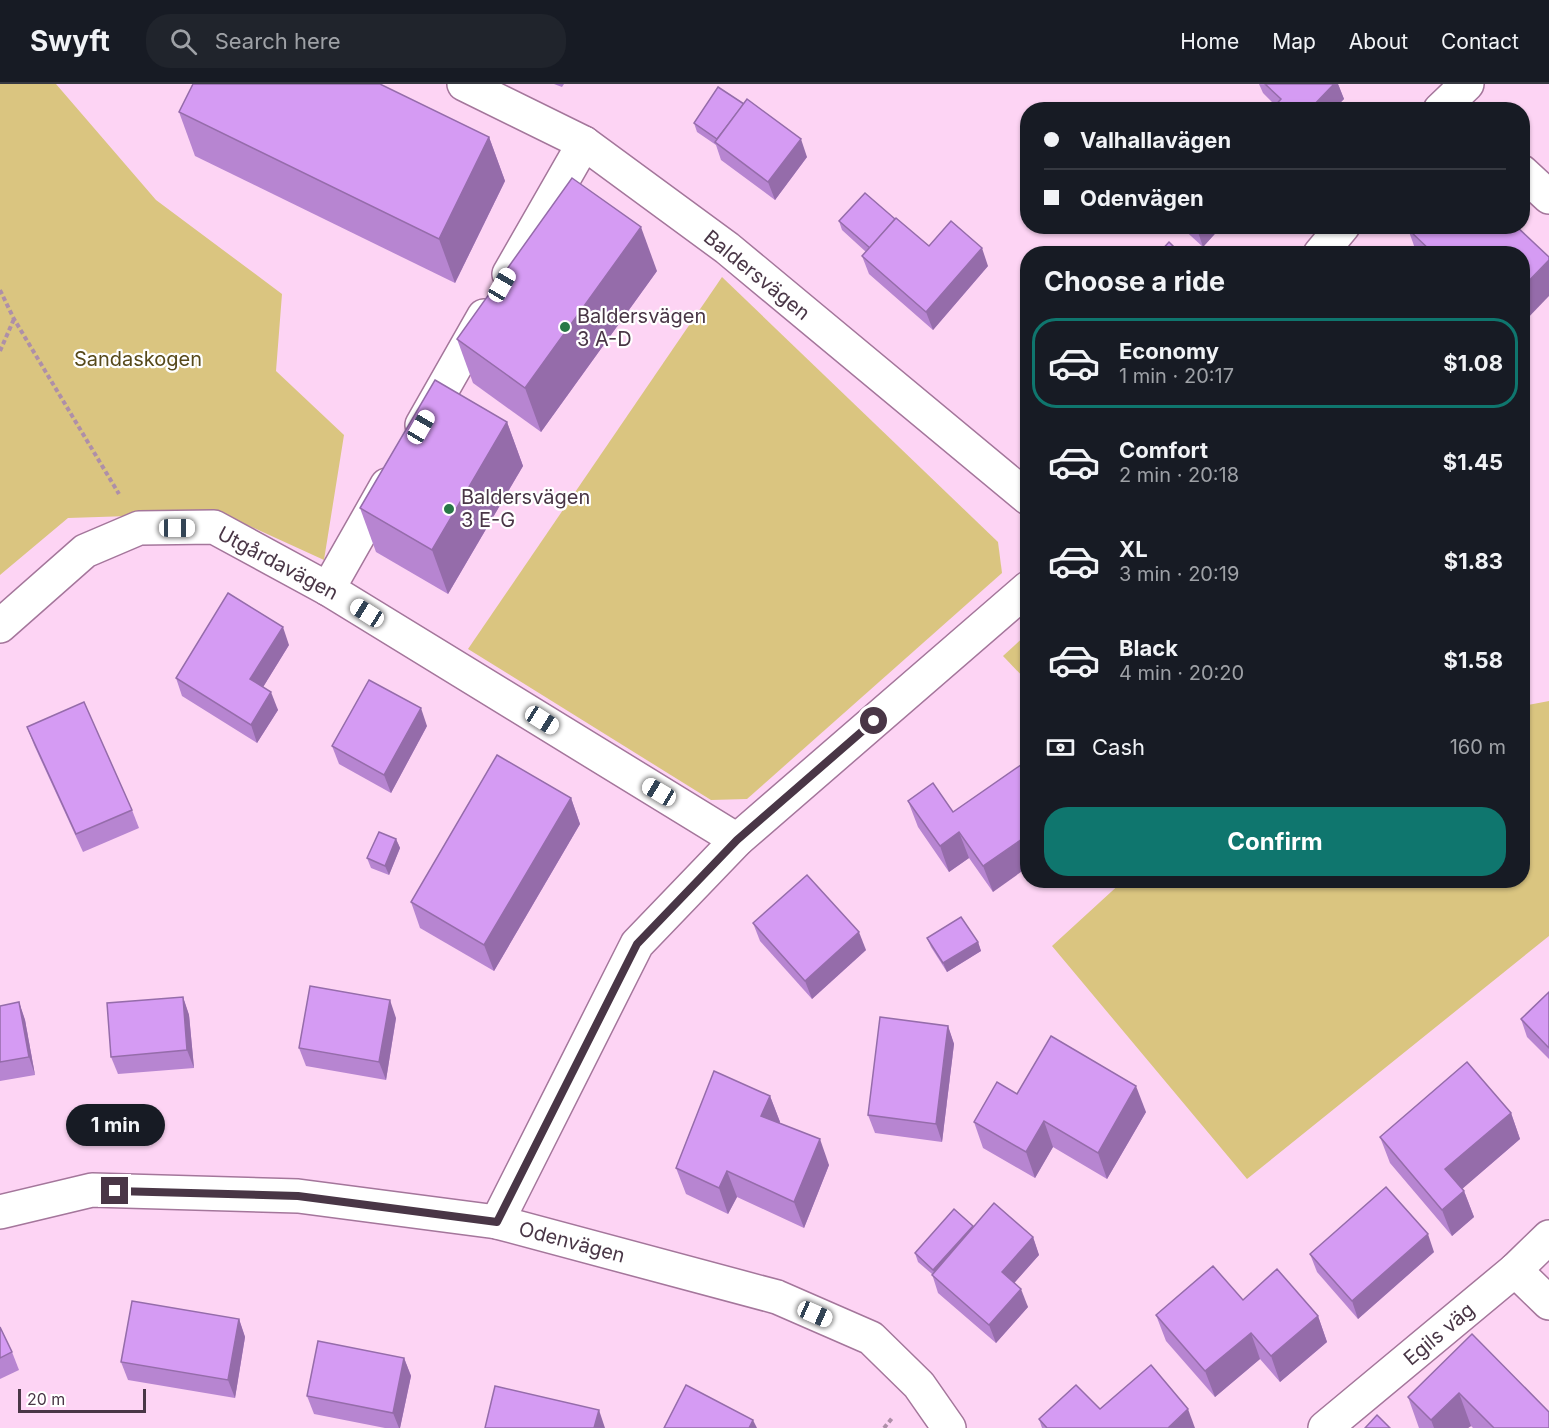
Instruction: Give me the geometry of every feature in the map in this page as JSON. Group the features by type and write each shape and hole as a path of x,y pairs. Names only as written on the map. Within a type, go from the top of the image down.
{"street":[{"name":"Baldersvägen","path":"464,84 584,143 727,248 1020,491"},
{"path":"328,589 584,143"},
{"path":"1530,179 1549,196"},
{"path":"1327,246 1336,234"},
{"name":"Utgårdavägen","path":"0,626 85,550 139,528 214,527 328,589 737,840"},
{"path":"497,1222 637,944 737,840 1020,595"},
{"name":"Odenvägen","path":"0,1212 92,1190 298,1196 497,1222 777,1297 871,1338 919,1385 949,1428"},
{"name":"Egils väg","path":"1325,1428 1515,1270 1549,1237"},
{"path":"1515,1270 1549,1303"}],"path":[{"path":"0,290 14,319 139,528"},
{"path":"0,351 14,319"}],"green space":[{"name":"Sandaskogen","path":"0,84 56,84 156,200 282,294 276,371 344,435 324,560 221,513 68,518 0,575"},
{"path":"722,277 998,542 1002,573 747,799 711,800 468,649"},
{"path":"1020,640 1020,674 1003,656"},
{"path":"1549,701 1549,936 1247,1179 1052,946 1115,888 1530,888 1530,705"}],"building":[{"path":"193,84 380,84 489,137 439,239 179,112"},
{"path":"1265,84 1334,84 1317,102 1278,102 1281,99"},
{"path":"718,87 744,104 717,139 694,123"},
{"path":"747,99 801,139 768,182 715,142"},
{"path":"572,178 641,227 525,388 457,339"},
{"path":"865,193 895,219 870,248 839,221"},
{"path":"896,218 929,246 951,221 982,248 926,312 862,256"},
{"path":"1413,234 1525,234 1549,257 1549,260 1530,280 1530,246 1426,246"},
{"path":"435,380 507,422 432,550 360,508"},
{"path":"228,593 283,627 250,679 271,692 251,725 176,678"},
{"path":"369,680 421,708 384,775 332,746"},
{"path":"84,702 132,810 76,834 27,727"},
{"path":"497,755 571,798 484,945 411,902"},
{"path":"1020,766 1020,841 983,866 959,832 940,846 908,801 933,783 953,812"},
{"path":"379,832 396,839 385,866 367,858"},
{"path":"807,875 859,932 805,981 753,923"},
{"path":"961,917 978,942 943,963 927,938"},
{"path":"310,986 390,1000 379,1062 299,1048"},
{"path":"1549,992 1549,1048 1521,1019"},
{"path":"183,997 187,1050 111,1057 107,1003"},
{"path":"19,1002 29,1057 0,1062 0,1006"},
{"path":"880,1017 948,1026 936,1124 868,1115"},
{"path":"1051,1036 1136,1086 1098,1153 1044,1121 1026,1152 974,1122 997,1082 1017,1094"},
{"path":"1467,1062 1511,1113 1445,1169 1464,1191 1442,1210 1380,1137"},
{"path":"714,1071 770,1096 761,1116 820,1139 794,1202 727,1171 719,1188 676,1168"},
{"path":"1386,1187 1428,1234 1352,1301 1310,1254"},
{"path":"994,1203 1033,1237 1002,1272 1021,1289 989,1325 932,1275"},
{"path":"954,1209 973,1226 933,1270 915,1253"},
{"path":"1213,1266 1243,1300 1277,1269 1318,1316 1271,1356 1251,1333 1205,1371 1156,1315"},
{"path":"132,1301 239,1319 228,1380 121,1362"},
{"path":"0,1327 12,1352 0,1358"},
{"path":"1472,1334 1549,1412 1549,1428 1494,1428 1459,1393 1431,1420 1408,1397"},
{"path":"318,1341 404,1358 393,1413 307,1396"},
{"path":"1151,1365 1188,1409 1168,1428 1047,1428 1039,1419 1076,1385 1100,1409"},
{"path":"686,1385 753,1420 749,1428 664,1428"},
{"path":"495,1386 599,1410 594,1428 485,1428"},
{"path":"1377,1415 1390,1428 1365,1428"}],"place":[{"name":"Baldersvägen 3 A-D","path":"565,327"},
{"name":"Baldersvägen 3 E-G","path":"449,509"}],"route":[{"path":"115,1191 298,1196 497,1222 637,944 737,840 874,721"}]}
